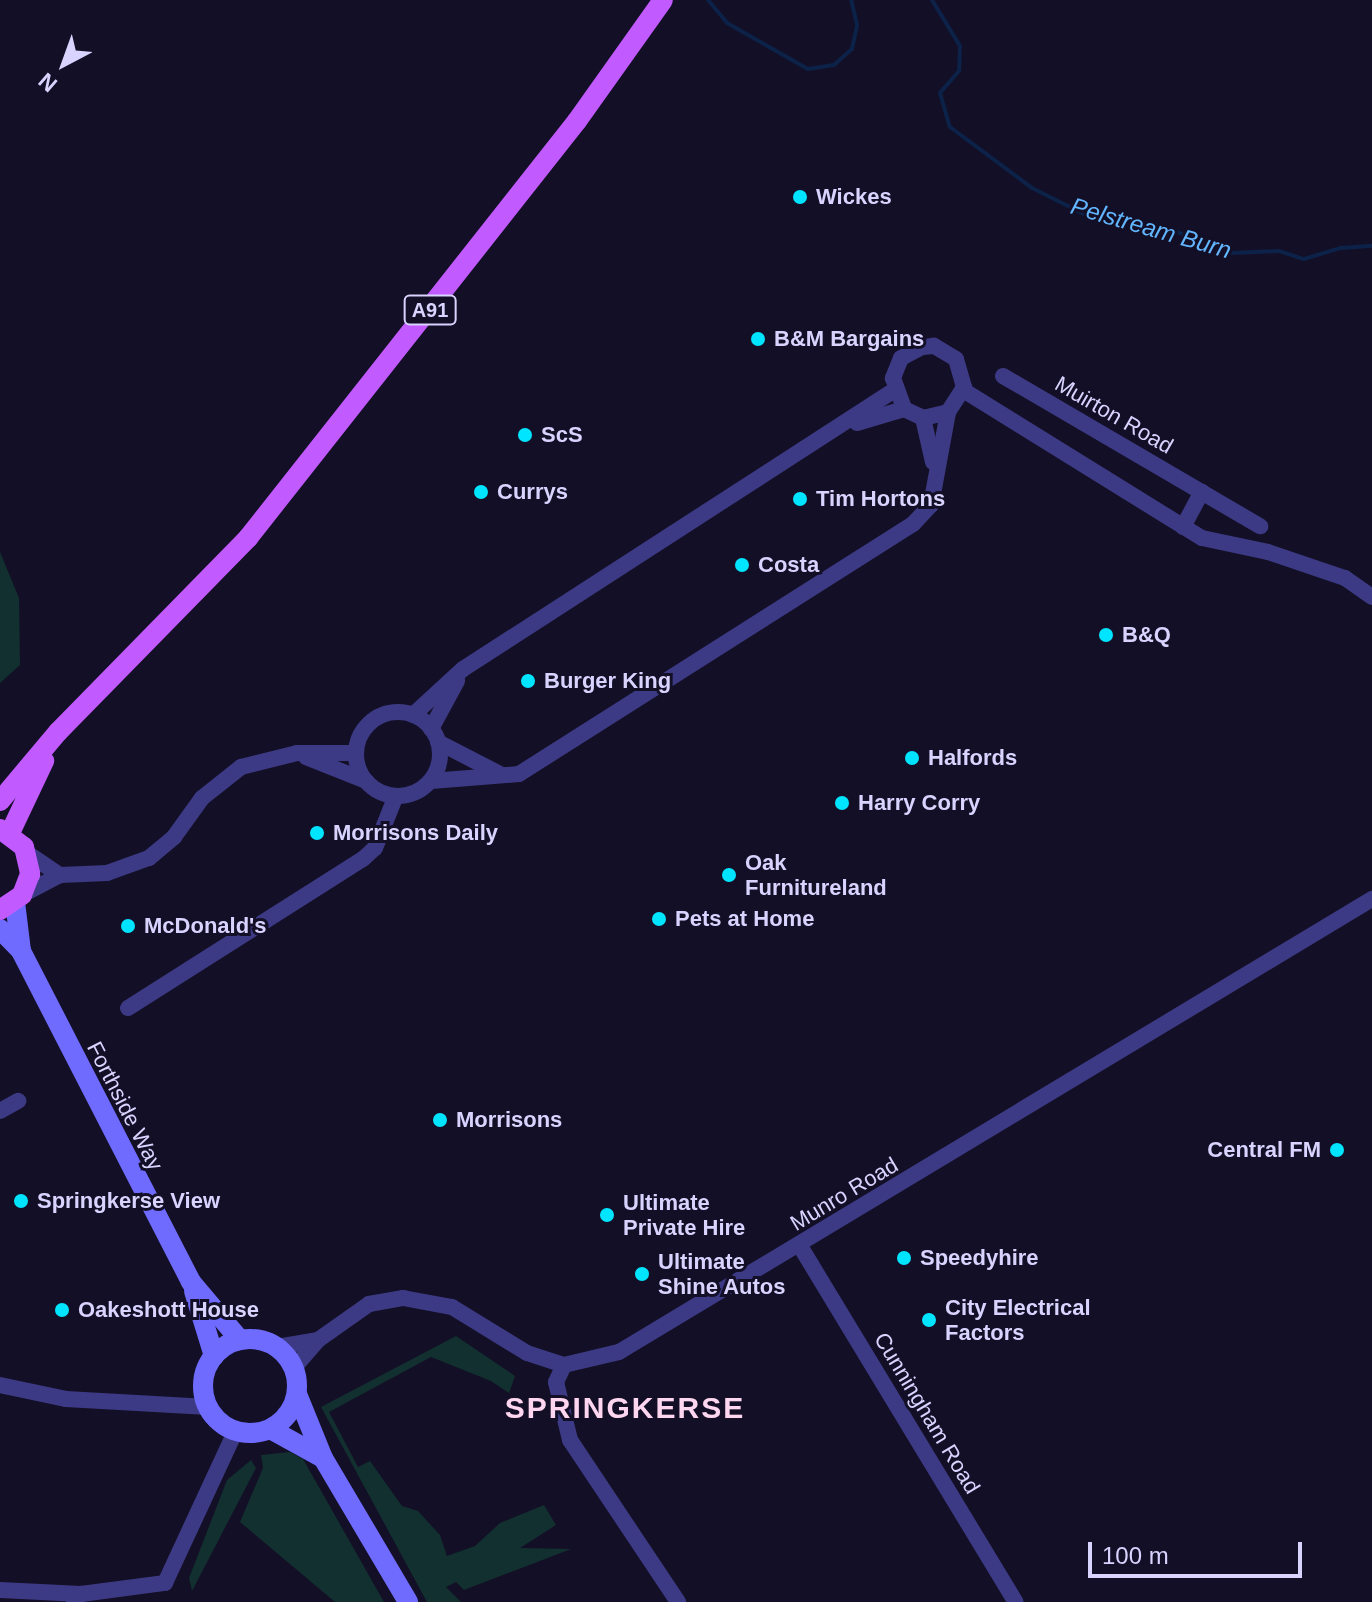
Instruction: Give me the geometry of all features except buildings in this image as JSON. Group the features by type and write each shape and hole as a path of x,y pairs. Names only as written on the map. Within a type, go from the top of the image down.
{"main road":[{"name":"A91","path":"0,801 58,732 248,538 577,121 663,0"},
{"name":"A91","path":"27,853 5,831 58,732"},
{"path":"12,902 30,874 27,853"}],"street":[{"path":"413,715 463,669 841,428 893,391 901,358 911,350 934,346 956,359 963,390 1183,527 1219,544 1268,552 1345,578 1372,597"},
{"name":"Muirton Road","path":"1003,376 1260,526"},
{"path":"128,1008 363,859 375,848 395,798 431,781 519,774 913,524 931,505 934,468 948,412 963,390"},
{"path":"893,391 904,409 923,418 948,412"},
{"path":"841,428 904,409"},
{"path":"923,418 934,468"},
{"path":"1183,527 1202,492"},
{"path":"431,781 438,768 435,735 463,669"},
{"path":"366,781 356,753 371,722 387,714 413,715 435,735 503,776"},
{"path":"12,902 60,875 107,873 149,858 174,837 202,798 241,767 297,753 356,753"},
{"path":"297,753 366,781 395,798"},
{"path":"27,853 60,875"},
{"name":"Munro Road","path":"564,1365 619,1352 800,1246 1372,899"},
{"name":"Forthside Way","path":"12,902 21,951"},
{"name":"Forthside Way","path":"0,929 21,951 191,1282 214,1356"},
{"path":"0,1111 18,1101"},
{"name":"Cunningham Road","path":"800,1246 1016,1602"},
{"name":"Forthside Way","path":"191,1282 240,1340"},
{"path":"294,1368 318,1340 369,1304 403,1298 452,1307 527,1353 564,1365 556,1382 570,1440 678,1602"},
{"path":"208,1407 203,1383 214,1356 240,1340 277,1347 318,1340"},
{"path":"277,1347 294,1368 297,1394 323,1458 408,1602"},
{"path":"0,1385 66,1399 208,1407 236,1430 272,1430 323,1458"},
{"path":"272,1430 291,1409 297,1394"},
{"path":"0,1590 77,1598 165,1583 236,1430"}],"green space":[{"path":"0,552 19,598 20,665 0,683"},
{"path":"456,1336 515,1376 509,1393 491,1381 431,1357 329,1412 358,1467 370,1461 402,1506 418,1511 440,1535 447,1556 475,1546 500,1523 544,1505 556,1525 520,1548 571,1549 464,1590 456,1582 446,1587 461,1602 427,1602 321,1407"},
{"path":"290,1452 303,1459 384,1602 335,1602 240,1522 263,1468 261,1455"},
{"path":"251,1460 256,1468 192,1591 189,1578 227,1480"}],"waterway":[{"name":"Pelstream Burn","path":"708,0 727,23 808,69 834,65 852,49 857,25 851,0"},
{"name":"Pelstream Burn","path":"932,0 960,46 959,71 940,93 950,127 1032,188 1086,215 1162,226 1230,253 1279,251 1304,259 1341,248 1372,246"}],"place":[{"name":"Wickes","path":"800,197"},
{"name":"B&M Bargains","path":"758,339"},
{"name":"ScS","path":"525,435"},
{"name":"Currys","path":"481,492"},
{"name":"Tim Hortons","path":"800,499"},
{"name":"Costa","path":"742,565"},
{"name":"B&Q","path":"1106,635"},
{"name":"Burger King","path":"528,681"},
{"name":"Halfords","path":"912,758"},
{"name":"Harry Corry","path":"842,803"},
{"name":"Morrisons Daily","path":"317,833"},
{"name":"Oak Furnitureland","path":"729,875"},
{"name":"Pets at Home","path":"659,919"},
{"name":"McDonald's","path":"128,926"},
{"name":"Morrisons","path":"440,1120"},
{"name":"Central FM","path":"1337,1150"},
{"name":"Springkerse View","path":"21,1201"},
{"name":"Ultimate Private Hire","path":"607,1215"},
{"name":"Speedyhire","path":"904,1258"},
{"name":"Ultimate Shine Autos","path":"642,1274"},
{"name":"Oakeshott House","path":"62,1310"},
{"name":"City Electrical Factors","path":"929,1320"}],"district":[{"name":"SPRINGKERSE","path":"625,1408"}]}
